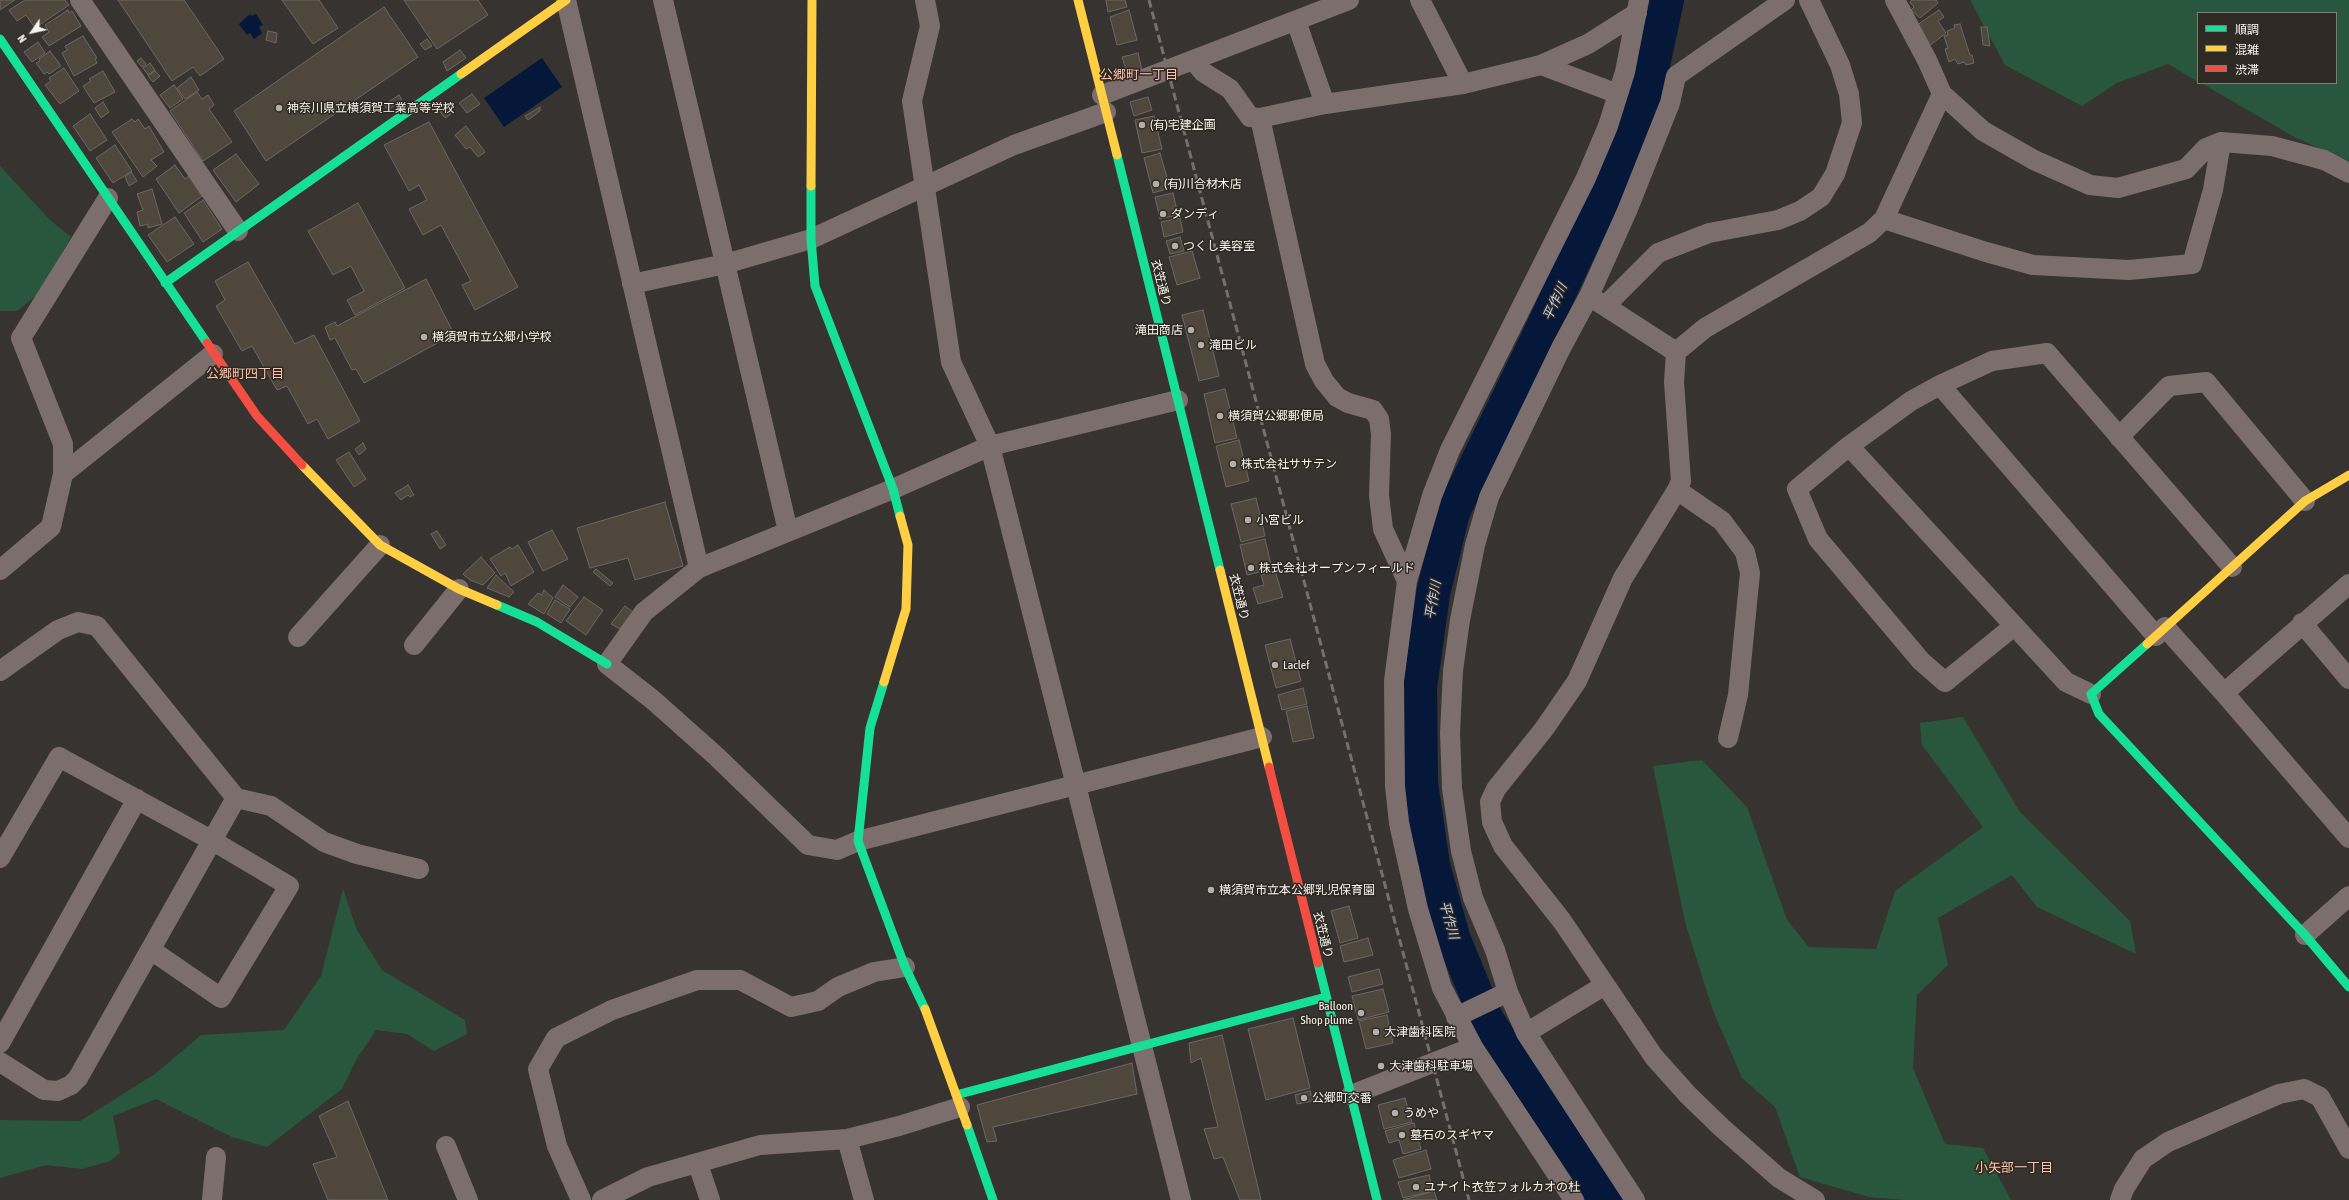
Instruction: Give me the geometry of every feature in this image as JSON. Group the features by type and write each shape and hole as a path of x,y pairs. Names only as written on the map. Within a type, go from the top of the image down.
{"street":[{"path":"80,0 238,231"},
{"path":"165,283 566,0 699,568"},
{"path":"663,0 788,531"},
{"path":"812,0 811,239 815,286 893,489 908,545 906,609 870,728 863,780 858,840 905,967 929,1018 993,1200"},
{"path":"925,0 930,26 912,101 951,362 990,446 1181,1200"},
{"name":"衣笠通り","path":"1078,0 1377,1200"},
{"path":"632,284 725,264 811,239 925,188 1194,61 1349,0"},
{"path":"1420,0 1463,84"},
{"path":"1635,1200 1526,1033 1506,993 1495,950 1473,898 1461,851 1452,788 1450,733 1453,671 1460,620 1474,553 1490,497 1561,348 1589,296 1627,211 1670,103 1676,76 1785,0"},
{"path":"1606,305 1658,253 1709,233 1778,220 1800,211 1821,197 1835,174 1852,123 1849,94 1840,65 1809,0"},
{"path":"1895,0 1927,60 1942,94 1982,131 2034,160 2090,185 2118,188 2186,169 2206,148 2221,142 2272,146 2324,160 2349,174"},
{"path":"1194,61 1203,72 1230,89 1250,117 1260,118 1325,104 1463,84 1542,64 1588,44 1638,6"},
{"path":"1574,1200 1473,1047 1442,988 1426,939 1408,869 1399,823 1395,779 1394,681 1407,581 1432,496 1450,450 1586,178 1608,126 1618,94 1638,6"},
{"path":"1296,22 1325,104"},
{"path":"0,39 256,416 380,545 459,589 536,622 607,664 653,700 710,751 808,845 837,850 858,840 1262,737"},
{"path":"1542,64 1618,94"},
{"path":"1815,1200 1779,1178 1688,1095 1654,1057 1562,921 1503,846 1492,822 1490,802 1496,789 1544,729 1577,681 1623,578 1681,482 1674,382 1676,352 1705,328 1869,233 1884,219 1942,94"},
{"path":"1260,118 1315,364 1324,382 1337,397 1348,403 1373,410 1379,419 1381,434 1379,495 1383,529 1407,581"},
{"path":"1884,219 1986,252 2033,265 2129,270 2192,264 2212,190 2221,142"},
{"path":"0,570 51,527 63,474 63,444 21,338 108,198"},
{"path":"1589,296 1606,305 1676,352"},
{"path":"2014,626 1945,682 1920,661 1818,539 1797,489 1848,446 1911,401 1940,385 1992,361 2047,353 2232,567"},
{"path":"63,474 213,354"},
{"path":"2119,437 2169,386 2206,382 2305,501"},
{"path":"1940,385 2160,632 2224,693 2349,838"},
{"path":"607,664 644,612 699,568 893,489 990,446 1178,400"},
{"path":"1848,446 2066,682 2091,694 2099,714 2305,935 2349,987"},
{"path":"2091,694 2305,501 2349,475"},
{"path":"1677,490 1722,521 1745,552 1750,573 1738,695 1728,738"},
{"path":"298,637 380,545"},
{"path":"2224,693 2349,584"},
{"path":"414,645 459,589"},
{"path":"0,671 58,630 78,622 97,626 223,780 236,798 271,806 324,842 357,854 419,869"},
{"path":"2302,624 2349,678"},
{"path":"0,858 59,757 213,841 288,886 221,998 151,950"},
{"path":"0,1062 44,1090 58,1091 71,1085 78,1078 236,798"},
{"path":"0,1043 137,800"},
{"path":"2305,935 2349,896"},
{"path":"581,1200 558,1146 538,1070 556,1038 612,1010 697,980 740,980 791,1007 818,1001 838,987 874,972 905,967"},
{"path":"1526,1033 1605,985"},
{"path":"1458,1016 1506,993"},
{"path":"602,1200 648,1177 698,1164 760,1145 847,1139 899,1126 958,1101 1143,1046 1326,997"},
{"path":"1351,1095 1473,1047"},
{"path":"2120,1200 2143,1159 2168,1142 2279,1094 2304,1089 2320,1097 2349,1149"},
{"path":"847,1139 864,1200"},
{"path":"446,1146 468,1200"},
{"path":"212,1200 216,1157"},
{"path":"698,1164 710,1200"}],"green space":[{"path":"1970,0 2349,0 2349,161 2296,138 2203,84 2337,84 2337,12 2197,12 2197,81 2168,64 2117,83 2082,106 2005,65"},
{"path":"0,166 51,221 71,237 38,294 17,311 0,311"},
{"path":"1963,717 2020,812 2130,921 2136,954 2037,907 2012,875 1938,918 1948,965 1917,995 1913,1068 1945,1144 1983,1148 2011,1200 1906,1200 1869,1197 1800,1177 1775,1107 1742,1078 1712,1008 1685,922 1653,766 1702,760 1747,807 1787,920 1809,947 1876,949 1895,891 1983,827 1922,745 1920,723"},
{"path":"343,889 357,930 382,970 465,1020 467,1034 434,1051 407,1034 376,1030 356,1060 342,1089 267,1147 232,1137 156,1099 113,1116 120,1153 110,1161 82,1169 46,1165 0,1178 0,1120 80,1121 155,1074 201,1035 284,1030 321,976"}],"water":[{"path":"250,14 251,16 256,14 263,25 259,27 262,33 254,39 250,33 247,35 239,24"},
{"path":"542,58 562,87 504,127 484,98"}],"building":[{"path":"0,0 15,0 0,10"},
{"path":"25,0 65,0 69,5 35,28 26,15 17,21 9,10"},
{"path":"118,0 184,0 224,59 200,76 193,67 172,81"},
{"path":"282,0 319,0 338,28 313,44"},
{"path":"404,0 478,0 488,15 437,49"},
{"path":"1106,0 1125,0 1127,7 1108,12"},
{"path":"1912,0 1936,0 1938,3 1920,18 1911,10 1914,7 1910,2"},
{"path":"384,7 418,57 266,161 234,111"},
{"path":"68,10 69,13 72,11 81,26 49,46 42,37 49,32 45,25"},
{"path":"1129,10 1137,40 1117,45 1110,17"},
{"path":"1939,10 1944,17 1938,21 1946,33 1929,46 1917,25"},
{"path":"1960,24 1974,63 1966,65 1964,62 1958,64 1955,59 1949,62 1945,49 1948,48 1944,36 1948,35 1947,31 1955,28 1954,25"},
{"path":"1981,27 1987,27 1990,46 1983,45"},
{"path":"268,31 277,33 276,43 266,40"},
{"path":"83,36 97,58 95,59 97,63 74,76 62,53 67,50 65,46"},
{"path":"427,39 432,46 425,50 420,44"},
{"path":"38,42 45,53 32,62 24,52"},
{"path":"460,50 466,58 447,71 443,62"},
{"path":"50,51 61,66 49,74 47,72 44,74 36,63"},
{"path":"1138,53 1142,70 1127,73 1122,57"},
{"path":"141,58 146,64 142,67 137,61"},
{"path":"150,63 155,70 148,75 143,68"},
{"path":"64,68 79,91 60,104 45,85 51,81 49,78"},
{"path":"103,71 115,92 94,103 83,86 91,81 89,79"},
{"path":"155,71 160,76 153,82 148,76"},
{"path":"191,77 199,90 185,99 177,88"},
{"path":"174,85 183,99 170,108 160,95"},
{"path":"197,92 202,99 208,95 214,105 209,109 232,142 203,161 170,111"},
{"path":"472,94 480,104 467,113 459,103"},
{"path":"399,95 402,100 388,110 384,105"},
{"path":"1148,97 1152,110 1134,116 1130,102"},
{"path":"103,102 109,112 101,118 95,108"},
{"path":"540,107 540,111 528,120 525,116"},
{"path":"447,108 451,114 445,118 440,112"},
{"path":"90,114 107,140 90,151 73,126"},
{"path":"1154,116 1162,149 1142,153 1135,120"},
{"path":"132,119 135,122 138,119 145,129 149,126 164,152 151,160 157,166 143,177 112,132"},
{"path":"429,122 518,287 475,310 462,285 471,281 441,225 423,235 409,209 427,200 419,185 409,191 384,145"},
{"path":"466,126 485,152 478,157 470,147 466,149 455,135"},
{"path":"115,145 132,171 113,183 96,158"},
{"path":"1160,153 1170,188 1153,193 1144,158"},
{"path":"236,154 259,184 236,202 213,170"},
{"path":"175,165 185,179 189,176 202,196 179,213 156,179"},
{"path":"131,172 137,181 129,186 125,177"},
{"path":"152,189 162,224 148,228 148,224 140,226 137,212 143,210 137,194"},
{"path":"1173,193 1178,215 1160,219 1155,197"},
{"path":"203,200 222,229 203,242 184,213"},
{"path":"358,203 405,288 355,315 347,300 364,291 351,266 333,275 308,231"},
{"path":"175,217 194,244 167,262 148,235"},
{"path":"1180,218 1183,232 1164,237 1161,222"},
{"name":"つくし美容室","path":"1180,237 1184,251 1170,254 1166,241"},
{"path":"1192,251 1200,278 1177,285 1169,257"},
{"path":"248,262 295,344 314,335 360,421 328,439 317,419 308,424 287,386 277,390 252,346 242,351 216,306 225,300 215,281"},
{"path":"426,279 454,334 364,383 356,369 352,370 335,338 330,340 325,327 335,322 337,326"},
{"name":"滝田ビル","path":"1203,310 1219,376 1199,381 1182,315"},
{"name":"横須賀公郷郵便局","path":"1225,389 1237,438 1215,443 1204,394"},
{"name":"株式会社ササテン","path":"1239,440 1249,481 1226,487 1216,446"},
{"path":"363,443 366,449 359,455 355,449"},
{"path":"349,452 366,479 354,487 336,460"},
{"path":"408,485 414,495 410,497 408,495 401,500 395,493"},
{"name":"小宮ビル","path":"1256,498 1265,536 1241,542 1231,504"},
{"path":"665,502 683,566 635,580 628,558 590,568 577,528"},
{"path":"552,530 568,559 543,571 528,542"},
{"path":"437,531 446,545 440,549 431,534"},
{"path":"1265,539 1272,569 1247,575 1240,545"},
{"path":"518,545 534,572 511,586 505,573 501,576 490,559 510,547 512,549"},
{"path":"481,557 495,573 483,585 470,580 463,574"},
{"path":"596,569 613,583 610,586 593,572"},
{"path":"1275,571 1283,597 1258,604 1253,588 1264,585 1261,575"},
{"path":"496,575 514,592 509,597 487,588"},
{"path":"563,585 578,597 570,607 555,597"},
{"path":"544,590 553,598 544,614 528,604 538,593 542,595"},
{"path":"584,597 603,610 586,635 566,621"},
{"path":"555,600 570,609 561,623 547,614"},
{"path":"625,606 633,612 620,629 611,624"},
{"path":"1290,639 1301,681 1276,688 1265,645"},
{"path":"1303,688 1307,704 1282,710 1278,695"},
{"path":"1307,706 1314,738 1293,742 1286,711"},
{"path":"1349,906 1358,938 1340,943 1331,911"},
{"path":"1368,938 1373,955 1344,962 1340,946"},
{"path":"1379,969 1383,984 1352,992 1348,977"},
{"path":"1383,989 1389,1012 1358,1020 1352,996"},
{"name":"大津歯科医院","path":"1387,1015 1393,1043 1366,1049 1359,1021"},
{"path":"1293,1018 1310,1088 1266,1100 1248,1029"},
{"path":"1222,1035 1261,1200 1240,1200 1223,1157 1214,1159 1204,1129 1218,1127 1201,1058 1191,1063 1189,1043"},
{"path":"1132,1063 1137,1094 993,1127 997,1141 987,1142 977,1105"},
{"name":"公郷町交番","path":"1310,1091 1313,1101 1297,1104 1295,1095"},
{"name":"うめや","path":"1405,1098 1412,1122 1384,1129 1378,1105"},
{"path":"348,1101 388,1200 328,1200 313,1164 337,1157 319,1116"},
{"name":"墓石のスギヤマ","path":"1414,1123 1421,1149 1403,1154 1399,1140 1389,1143 1385,1131"},
{"path":"1426,1150 1431,1169 1399,1178 1393,1160"},
{"name":"ユナイト衣笠フォルカオの杜","path":"1429,1175 1433,1191 1403,1198 1398,1182"},
{"path":"1434,1191 1437,1200 1403,1200"}],"waterway":[{"name":"平作川","path":"1606,1200 1487,1020 1454,940 1433,865 1421,783 1420,688 1433,594 1453,512 1538,338 1631,139 1650,79 1667,0"}],"railway":[{"path":"1149,0 1469,1200"}],"traffic: fast":[{"path":"0,39 207,343"},
{"path":"165,283 461,74"},
{"path":"1117,155 1220,570"},
{"path":"811,186 811,239 815,286 893,489 900,516"},
{"path":"497,605 537,622 607,664"},
{"path":"2147,644 2091,694 2099,714 2305,935 2349,987"},
{"path":"884,682 870,728 858,841 905,967 925,1009"},
{"path":"1318,963 1377,1200"},
{"path":"956,1095 1326,997"},
{"path":"967,1125 993,1200"}],"traffic: slow":[{"path":"461,74 566,0"},
{"path":"811,186 812,0"},
{"path":"1078,0 1117,155"},
{"path":"302,465 380,545 459,589 497,605"},
{"path":"2147,644 2305,501 2349,475"},
{"path":"884,682 906,609 908,545 900,516"},
{"path":"1220,570 1269,767"},
{"path":"925,1009 967,1125"}],"traffic: jam":[{"path":"207,343 257,416 302,465"},
{"path":"1269,767 1318,963"}],"place":[{"name":"神奈川県立横須賀工業高等学校","path":"279,108"},
{"name":"(有)宅建企画","path":"1142,125"},
{"name":"(有)川合材木店","path":"1156,184"},
{"name":"ダンディ","path":"1163,214"},
{"name":"つくし美容室","path":"1175,246"},
{"name":"滝田商店","path":"1191,330"},
{"name":"横須賀市立公郷小学校","path":"424,337"},
{"name":"滝田ビル","path":"1201,345"},
{"name":"横須賀公郷郵便局","path":"1220,416"},
{"name":"株式会社ササテン","path":"1233,464"},
{"name":"小宮ビル","path":"1248,520"},
{"name":"株式会社オープンフィールド","path":"1251,568"},
{"name":"Laclef","path":"1275,665"},
{"name":"横須賀市立本公郷乳児保育園","path":"1211,890"},
{"name":"Balloon Shop plume","path":"1361,1013"},
{"name":"大津歯科医院","path":"1376,1032"},
{"name":"大津歯科駐車場","path":"1381,1066"},
{"name":"公郷町交番","path":"1304,1098"},
{"name":"うめや","path":"1395,1113"},
{"name":"墓石のスギヤマ","path":"1402,1135"},
{"name":"ユナイト衣笠フォルカオの杜","path":"1416,1187"}],"district":[{"name":"公郷町一丁目","path":"1139,75"},
{"name":"公郷町四丁目","path":"245,374"},
{"name":"小矢部一丁目","path":"2014,1168"}]}
